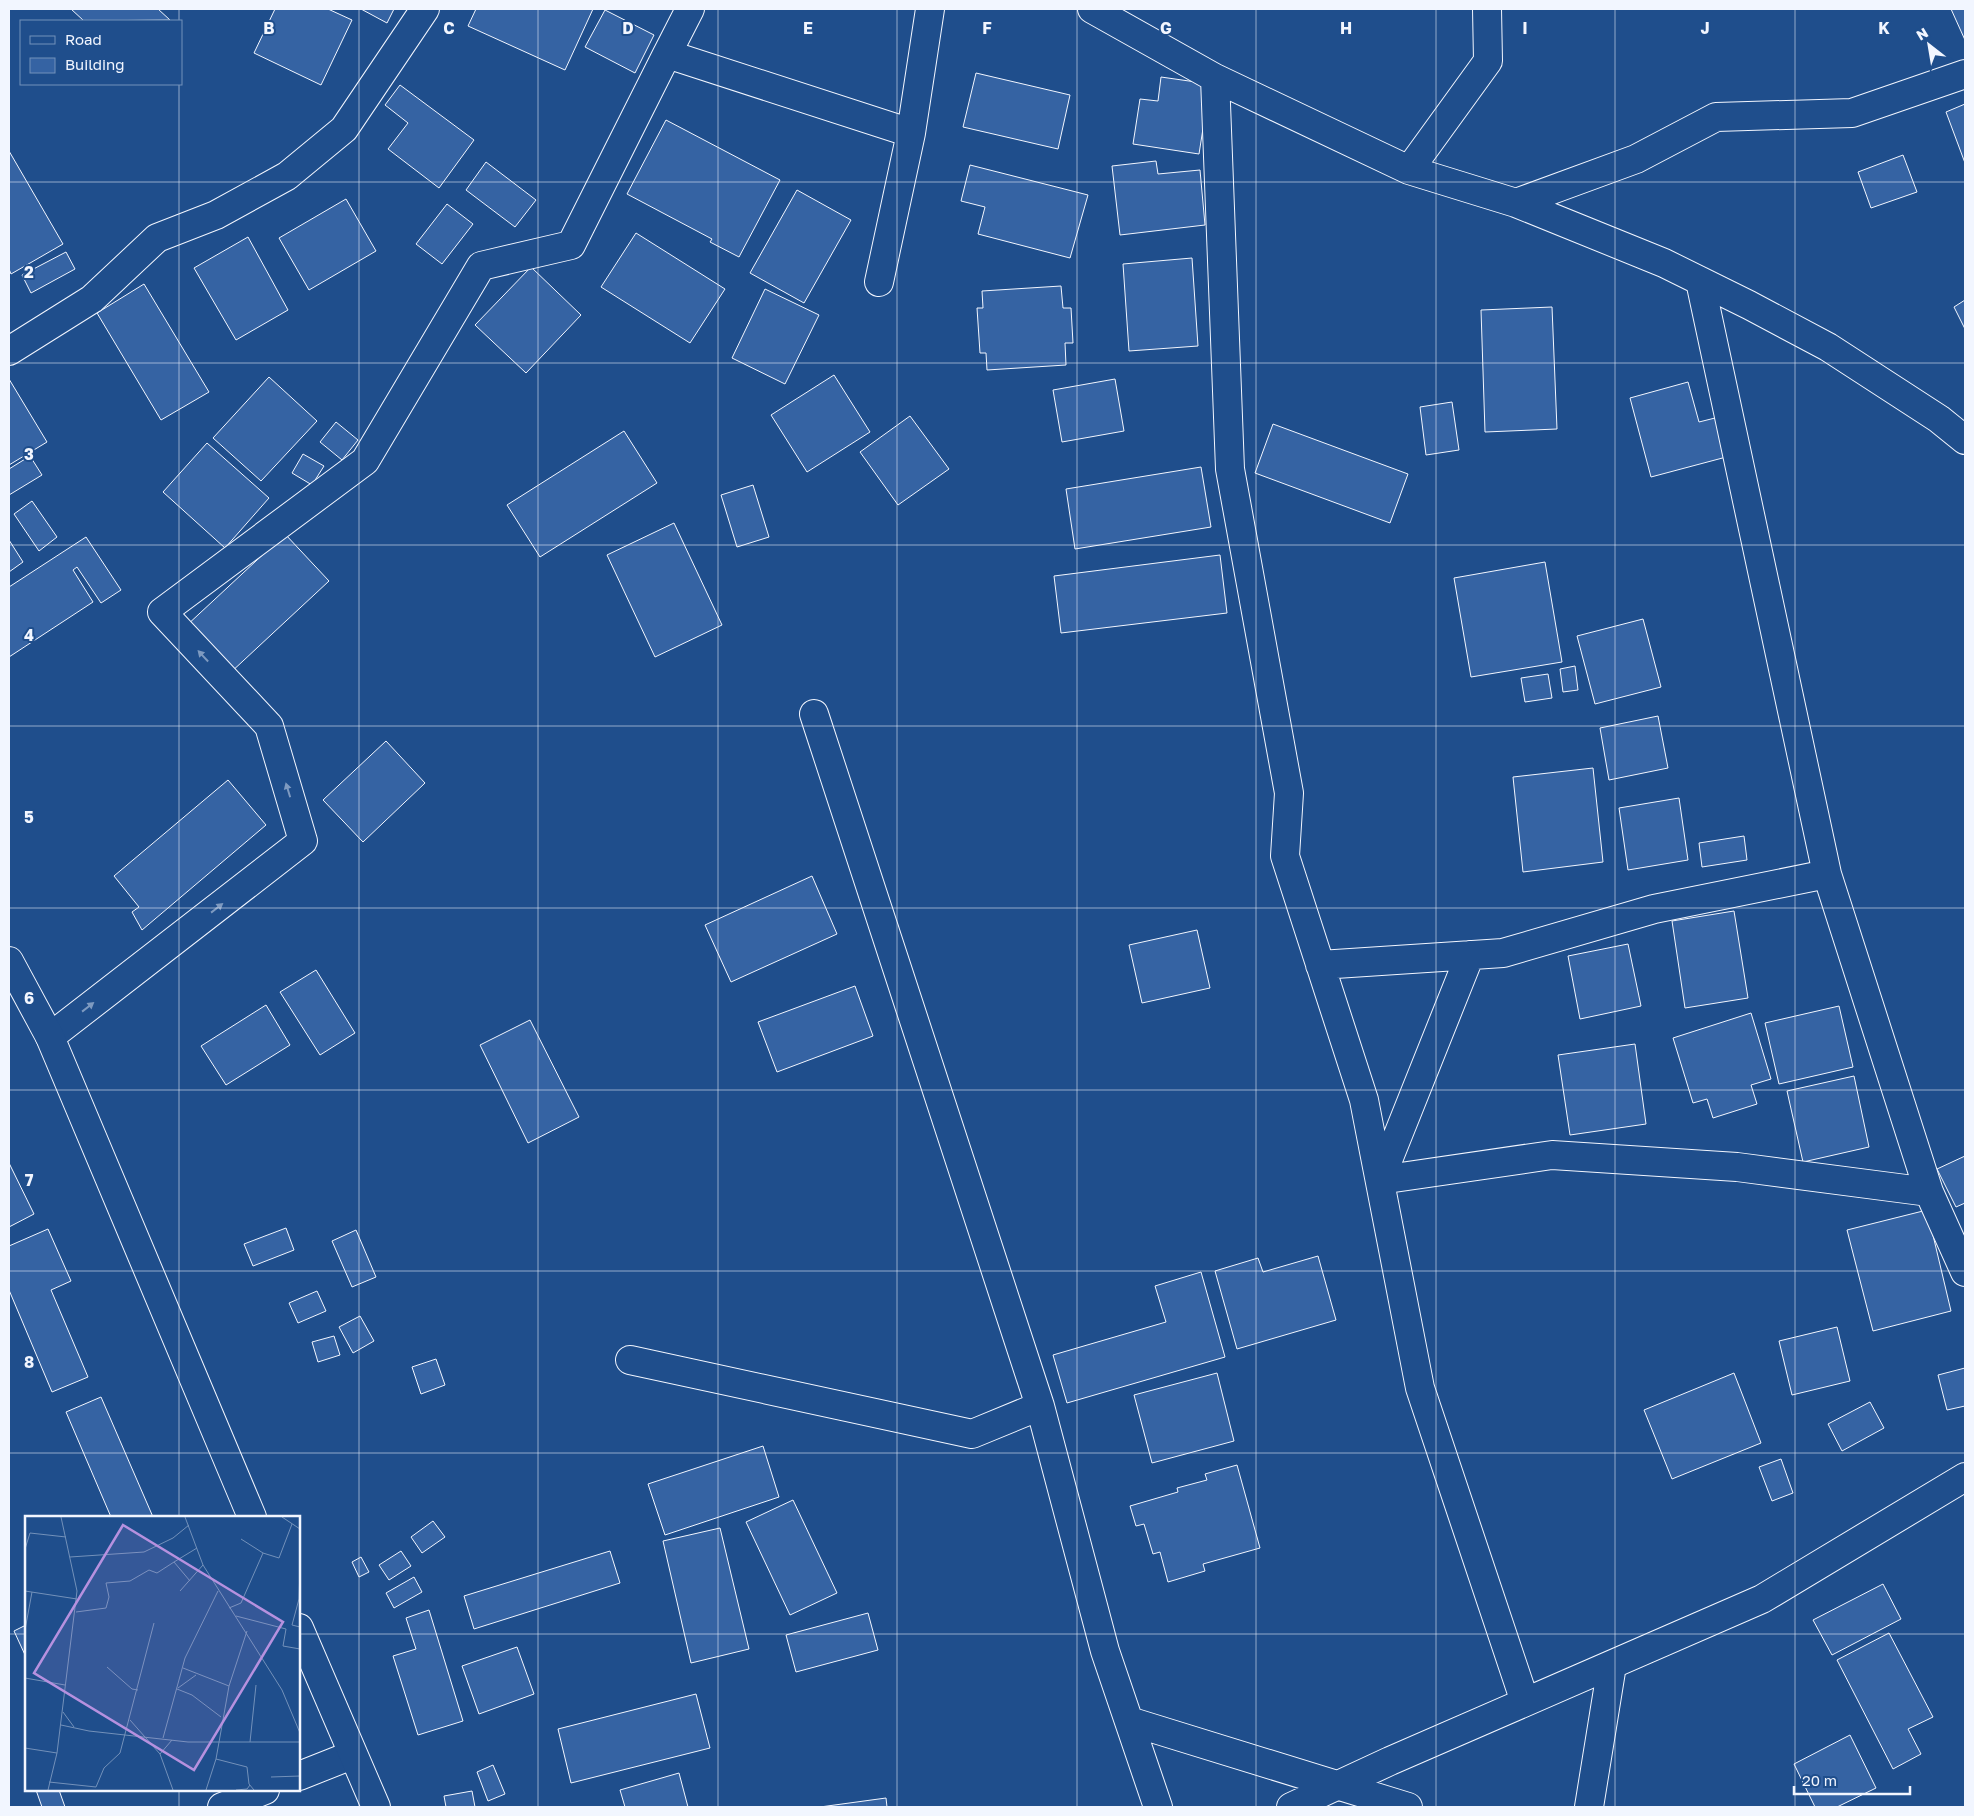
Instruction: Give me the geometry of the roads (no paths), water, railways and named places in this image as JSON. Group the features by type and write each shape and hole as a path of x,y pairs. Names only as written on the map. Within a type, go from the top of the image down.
{"street":[{"path":"9,351 92,300 157,238 216,215 286,176 344,129 425,9"},
{"path":"50,1037 303,841 269,726 162,612 365,461 481,266 571,245 690,9"},
{"path":"879,282 910,133 930,9"},
{"path":"1092,9 1216,78 1409,170 1516,203 1664,263 1828,347 1939,418 1965,440"},
{"path":"1409,170 1488,61 1487,9"},
{"path":"667,54 910,133"},
{"path":"1516,203 1636,159 1716,117 1852,113 1965,74"},
{"path":"1216,78 1230,468 1289,793 1285,856 1364,1100 1420,1388 1525,1702"},
{"path":"1700,281 1827,874 1930,1192 1965,1272"},
{"path":"814,714 1040,1406 1105,1651 1158,1807"},
{"path":"1320,965 1503,953 1654,909 1827,874"},
{"path":"1380,1180 1470,955"},
{"path":"9,961 50,1037 252,1516"},
{"path":"1380,1180 1552,1155 1737,1167 1930,1192"},
{"path":"630,1360 972,1434 1040,1406"},
{"path":"1291,1807 1525,1702 1762,1599 1965,1477"},
{"path":"300,1630 376,1807"},
{"path":"1589,1807 1612,1665"},
{"path":"1129,1721 1408,1807"},
{"path":"300,1776 352,1755"},
{"path":"222,1807 262,1791"}]}
